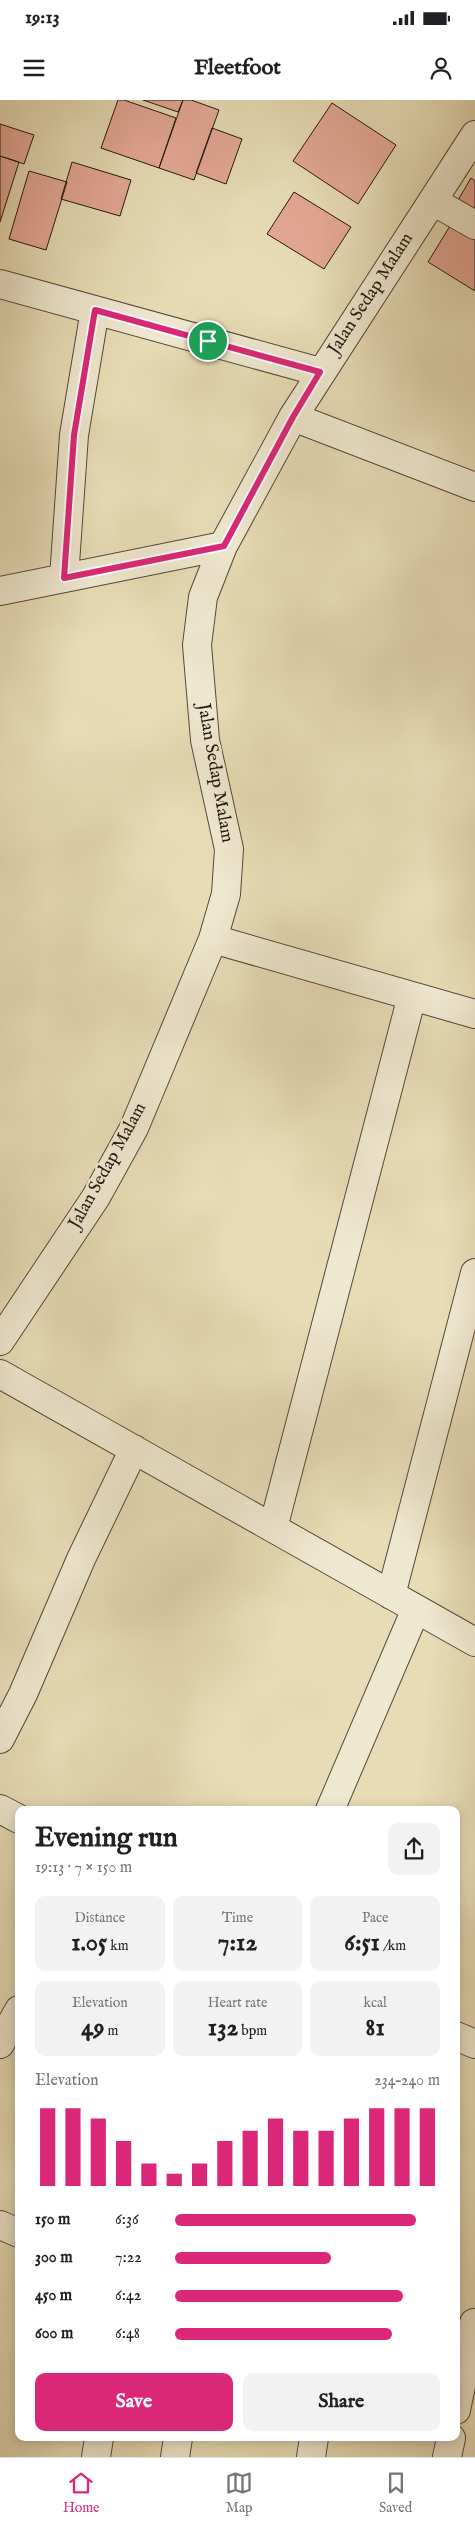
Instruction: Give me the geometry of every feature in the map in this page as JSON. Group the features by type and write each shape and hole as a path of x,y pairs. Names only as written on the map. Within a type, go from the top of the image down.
{"street":[{"name":"Jalan Sedap Malam","path":"0,1340 96,1197 134,1128 213,939 226,894 229,849 205,740 197,645 203,597 224,546 293,417 320,372 475,134"},
{"path":"433,201 475,226"},
{"path":"0,284 320,372"},
{"path":"64,578 74,435 95,310"},
{"path":"293,417 475,487"},
{"path":"0,591 224,546"},
{"path":"213,939 475,1014"},
{"path":"273,1528 412,996"},
{"path":"391,1595 475,1273"},
{"path":"0,1374 475,1642"},
{"path":"0,1740 23,1694 81,1558 134,1449"},
{"path":"332,1806 416,1609"},
{"path":"0,1809 15,1817"},
{"path":"0,2044 15,2017"},
{"path":"460,2038 475,2044"},
{"path":"0,2225 15,2231"},
{"path":"460,2381 468,2323"},
{"path":"96,2457 99,2441"},
{"path":"175,2457 178,2441"},
{"path":"311,2457 314,2441"},
{"path":"447,2457 450,2441"}],"building":[{"path":"118,100 124,100 176,118 159,168 101,148"},
{"path":"143,100 183,100 178,112"},
{"path":"183,100 191,100 219,110 194,180 159,168"},
{"path":"332,103 396,145 358,204 293,161"},
{"path":"0,124 34,135 24,164 0,156"},
{"path":"212,128 242,139 226,184 196,173"},
{"path":"0,156 19,162 0,222"},
{"path":"72,162 131,180 120,216 61,199"},
{"path":"29,171 67,182 46,250 9,239"},
{"path":"471,178 475,181 475,219 454,207"},
{"path":"294,192 351,227 324,269 267,234"},
{"path":"453,221 475,234 475,291 428,262"}],"route":[{"path":"95,310 208,341 320,372 293,417 224,546 64,578 74,435 95,310"}]}
